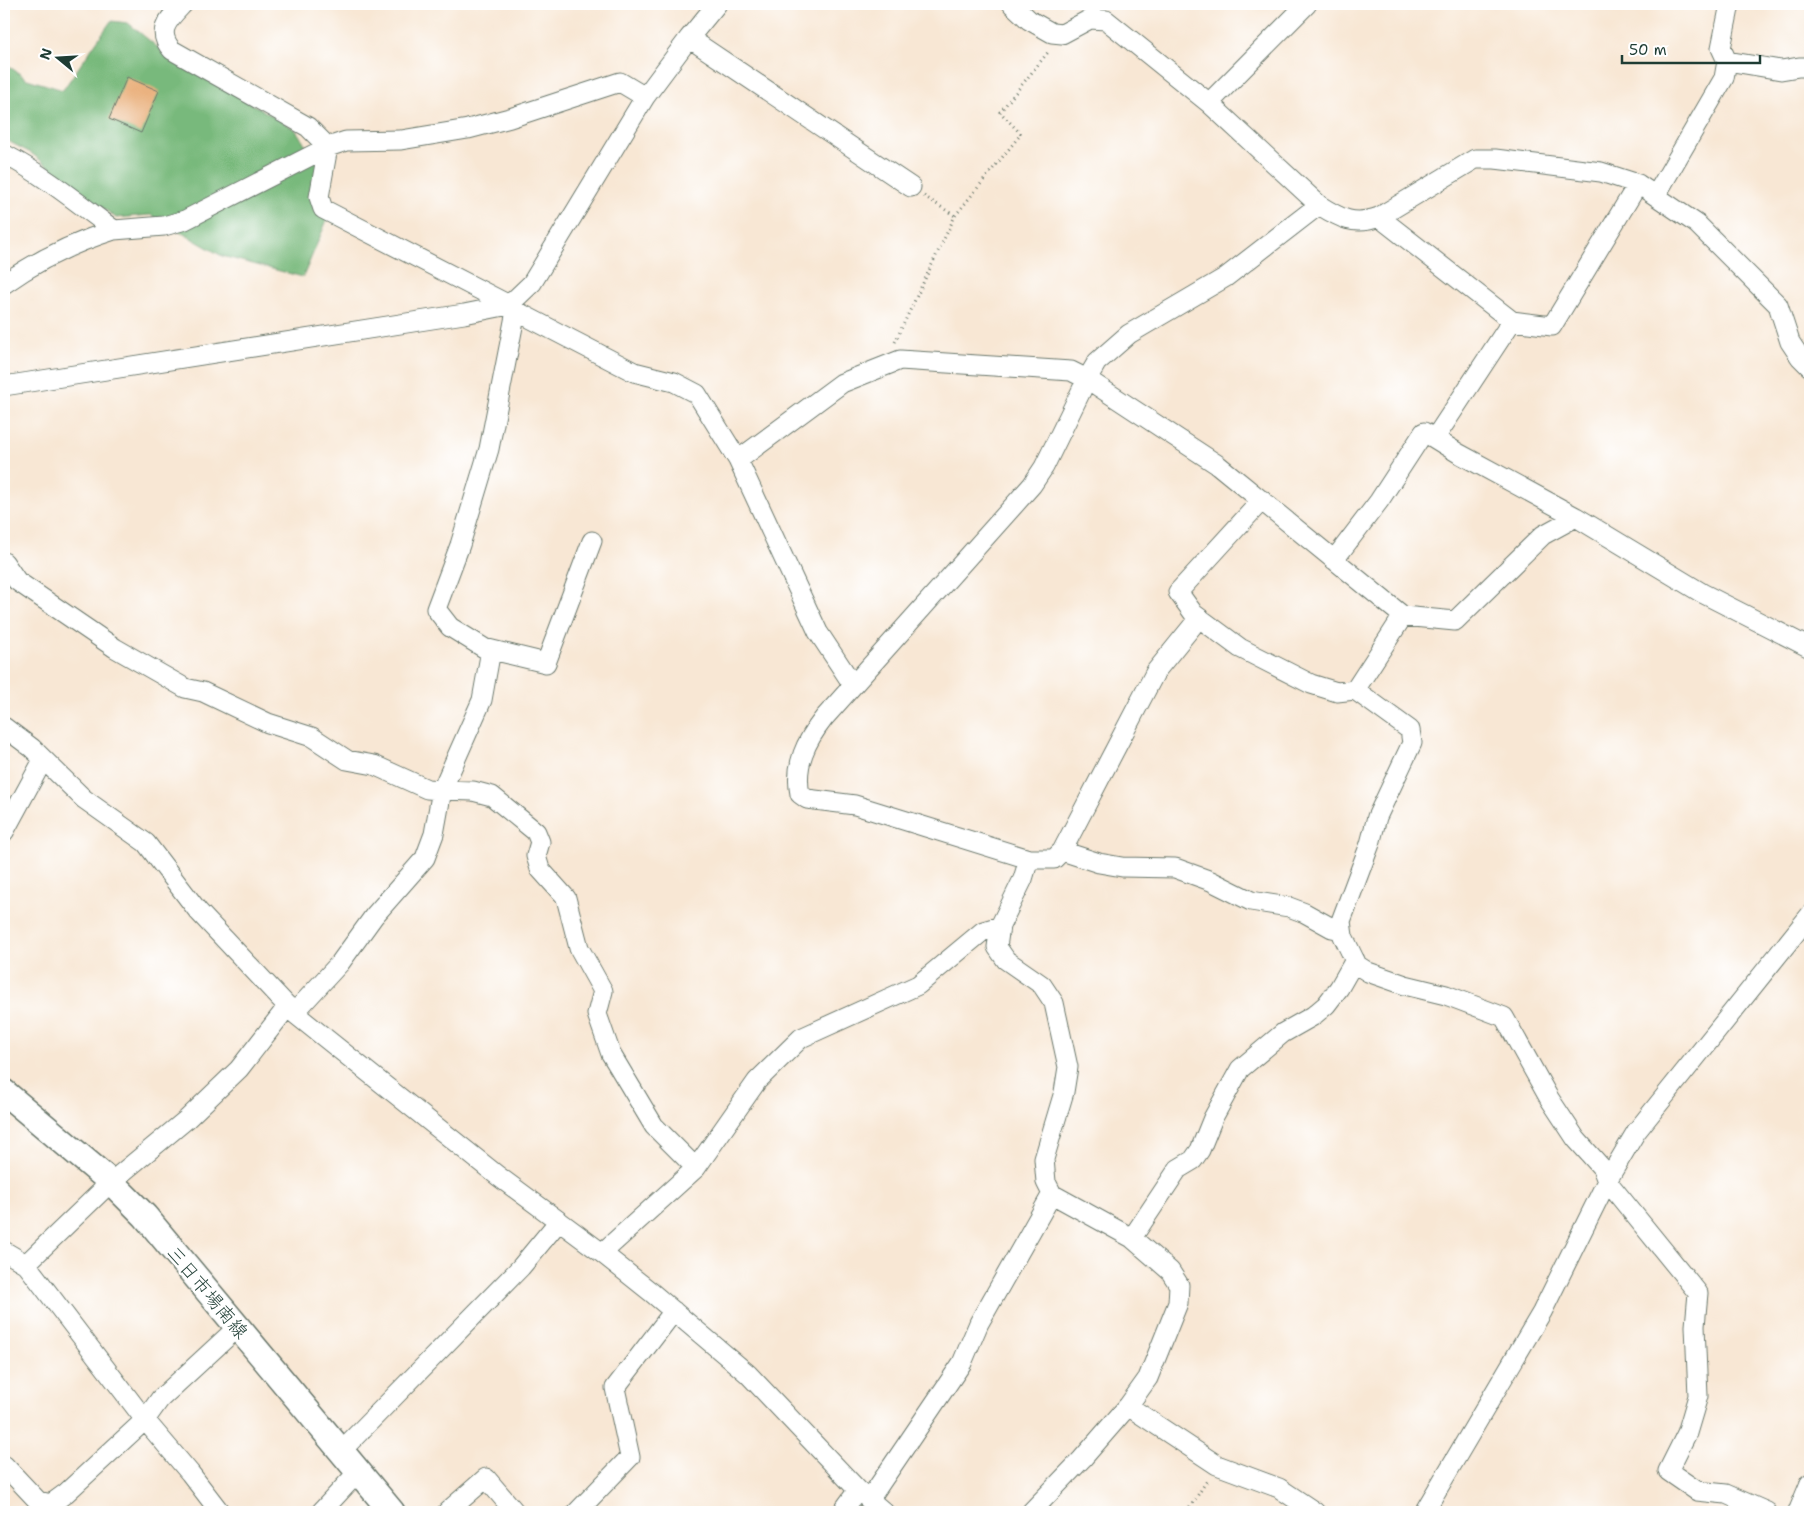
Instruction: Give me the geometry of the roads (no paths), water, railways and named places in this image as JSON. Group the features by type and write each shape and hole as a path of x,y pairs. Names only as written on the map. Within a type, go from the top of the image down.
{"main road":[{"name":"三日市場南線","path":"4,1092 111,1182 145,1216 392,1512"}],"street":[{"path":"183,4 169,18 163,31 164,41 172,50 308,126 328,147"},
{"path":"592,541 546,663 484,648 450,627 436,609 460,545 489,449 512,308 532,282 645,97 717,4"},
{"path":"1012,4 1029,20 1052,33 1062,34 1090,19 1106,20 1209,103 1319,204 1333,214 1349,221 1366,222 1380,217 1475,159 1495,159 1601,172 1638,184 1697,224 1778,305 1790,342 1800,357 1810,367"},
{"path":"1209,103 1307,4"},
{"path":"1656,195 1724,78 1727,60 1720,48 1730,4"},
{"path":"689,38 911,187"},
{"path":"1727,60 1781,70 1799,66 1810,67"},
{"path":"4,284 28,267 79,241 114,230 164,226 185,220 328,147 346,141 401,140 468,129 510,118 620,82 645,97"},
{"path":"328,147 319,197 324,209 634,372 674,382 697,394 738,460 818,632 853,685"},
{"path":"4,154 30,167 114,230"},
{"path":"1380,217 1512,321 1552,326 1638,184"},
{"path":"1199,618 1156,671 1062,851 1054,860 1029,859 855,805 807,799 800,794 797,782 800,761 810,736 853,685 1032,485 1044,467 1087,379 1098,362 1129,334 1226,277 1319,204"},
{"path":"4,386 512,308"},
{"path":"1435,438 1512,321"},
{"path":"738,460 842,383 900,360 1071,371 1087,379 1218,465 1402,616 1456,621 1543,535 1576,517"},
{"path":"1334,560 1379,501 1424,432 1458,453 1576,517 1702,593 1810,648"},
{"path":"1262,500 1178,592 1194,614 1240,648 1311,684 1337,692 1355,690 1410,730 1412,743 1377,817 1370,844 1341,921 1343,936 1357,965 1368,972 1405,985 1446,995 1504,1017 1549,1098 1576,1139 1602,1168 1607,1181 1698,1293 1695,1326 1698,1396 1687,1433 1668,1472 1697,1491 1726,1494 1768,1512"},
{"path":"4,562 18,581 115,648 185,688 203,692 268,723 312,737 347,760 374,765 427,789 473,791 492,796 536,832 540,842 536,856 540,869 566,898 579,948 603,991 597,1014 611,1054 654,1126 696,1168"},
{"path":"1355,690 1402,616"},
{"path":"26,1264 111,1182 187,1119 239,1069 291,1010 340,963 374,916 425,858 434,834 442,790 482,700 491,650"},
{"path":"4,727 43,760 84,799 146,843 198,911 291,1010 498,1176 602,1253 674,1311 748,1374 864,1495 884,1512"},
{"path":"4,832 43,760"},
{"path":"1062,851 1122,868 1175,868 1211,881 1252,901 1289,907 1305,913 1332,928 1342,930"},
{"path":"1029,859 1022,879 1000,926 996,946 1006,960 1042,985 1054,1004 1068,1067 1064,1092 1044,1159 1046,1182 1052,1194 1132,1238 1170,1271 1179,1285 1178,1303 1148,1378 1128,1406 1031,1512"},
{"path":"1424,1512 1542,1312 1607,1181 1636,1132 1810,915"},
{"path":"602,1253 696,1168 757,1081 801,1038 918,985 983,931 1000,926"},
{"path":"1132,1238 1178,1169 1193,1160 1200,1150 1213,1118 1240,1069 1284,1033 1314,1016 1326,1005 1339,988 1355,960"},
{"path":"842,1512 864,1495 962,1363 979,1323 1052,1194"},
{"path":"341,1451 522,1267 559,1221"},
{"path":"4,1251 26,1264 145,1420 220,1512"},
{"path":"577,1512 630,1457 615,1388 674,1311"},
{"path":"7,1474 38,1501 50,1504 66,1493 145,1420 160,1399 238,1327"},
{"path":"1128,1406 1217,1465 1279,1488 1315,1512"},
{"path":"321,1512 358,1472"},
{"path":"447,1512 486,1478 515,1512"},
{"path":"1798,1512 1810,1483"}]}
